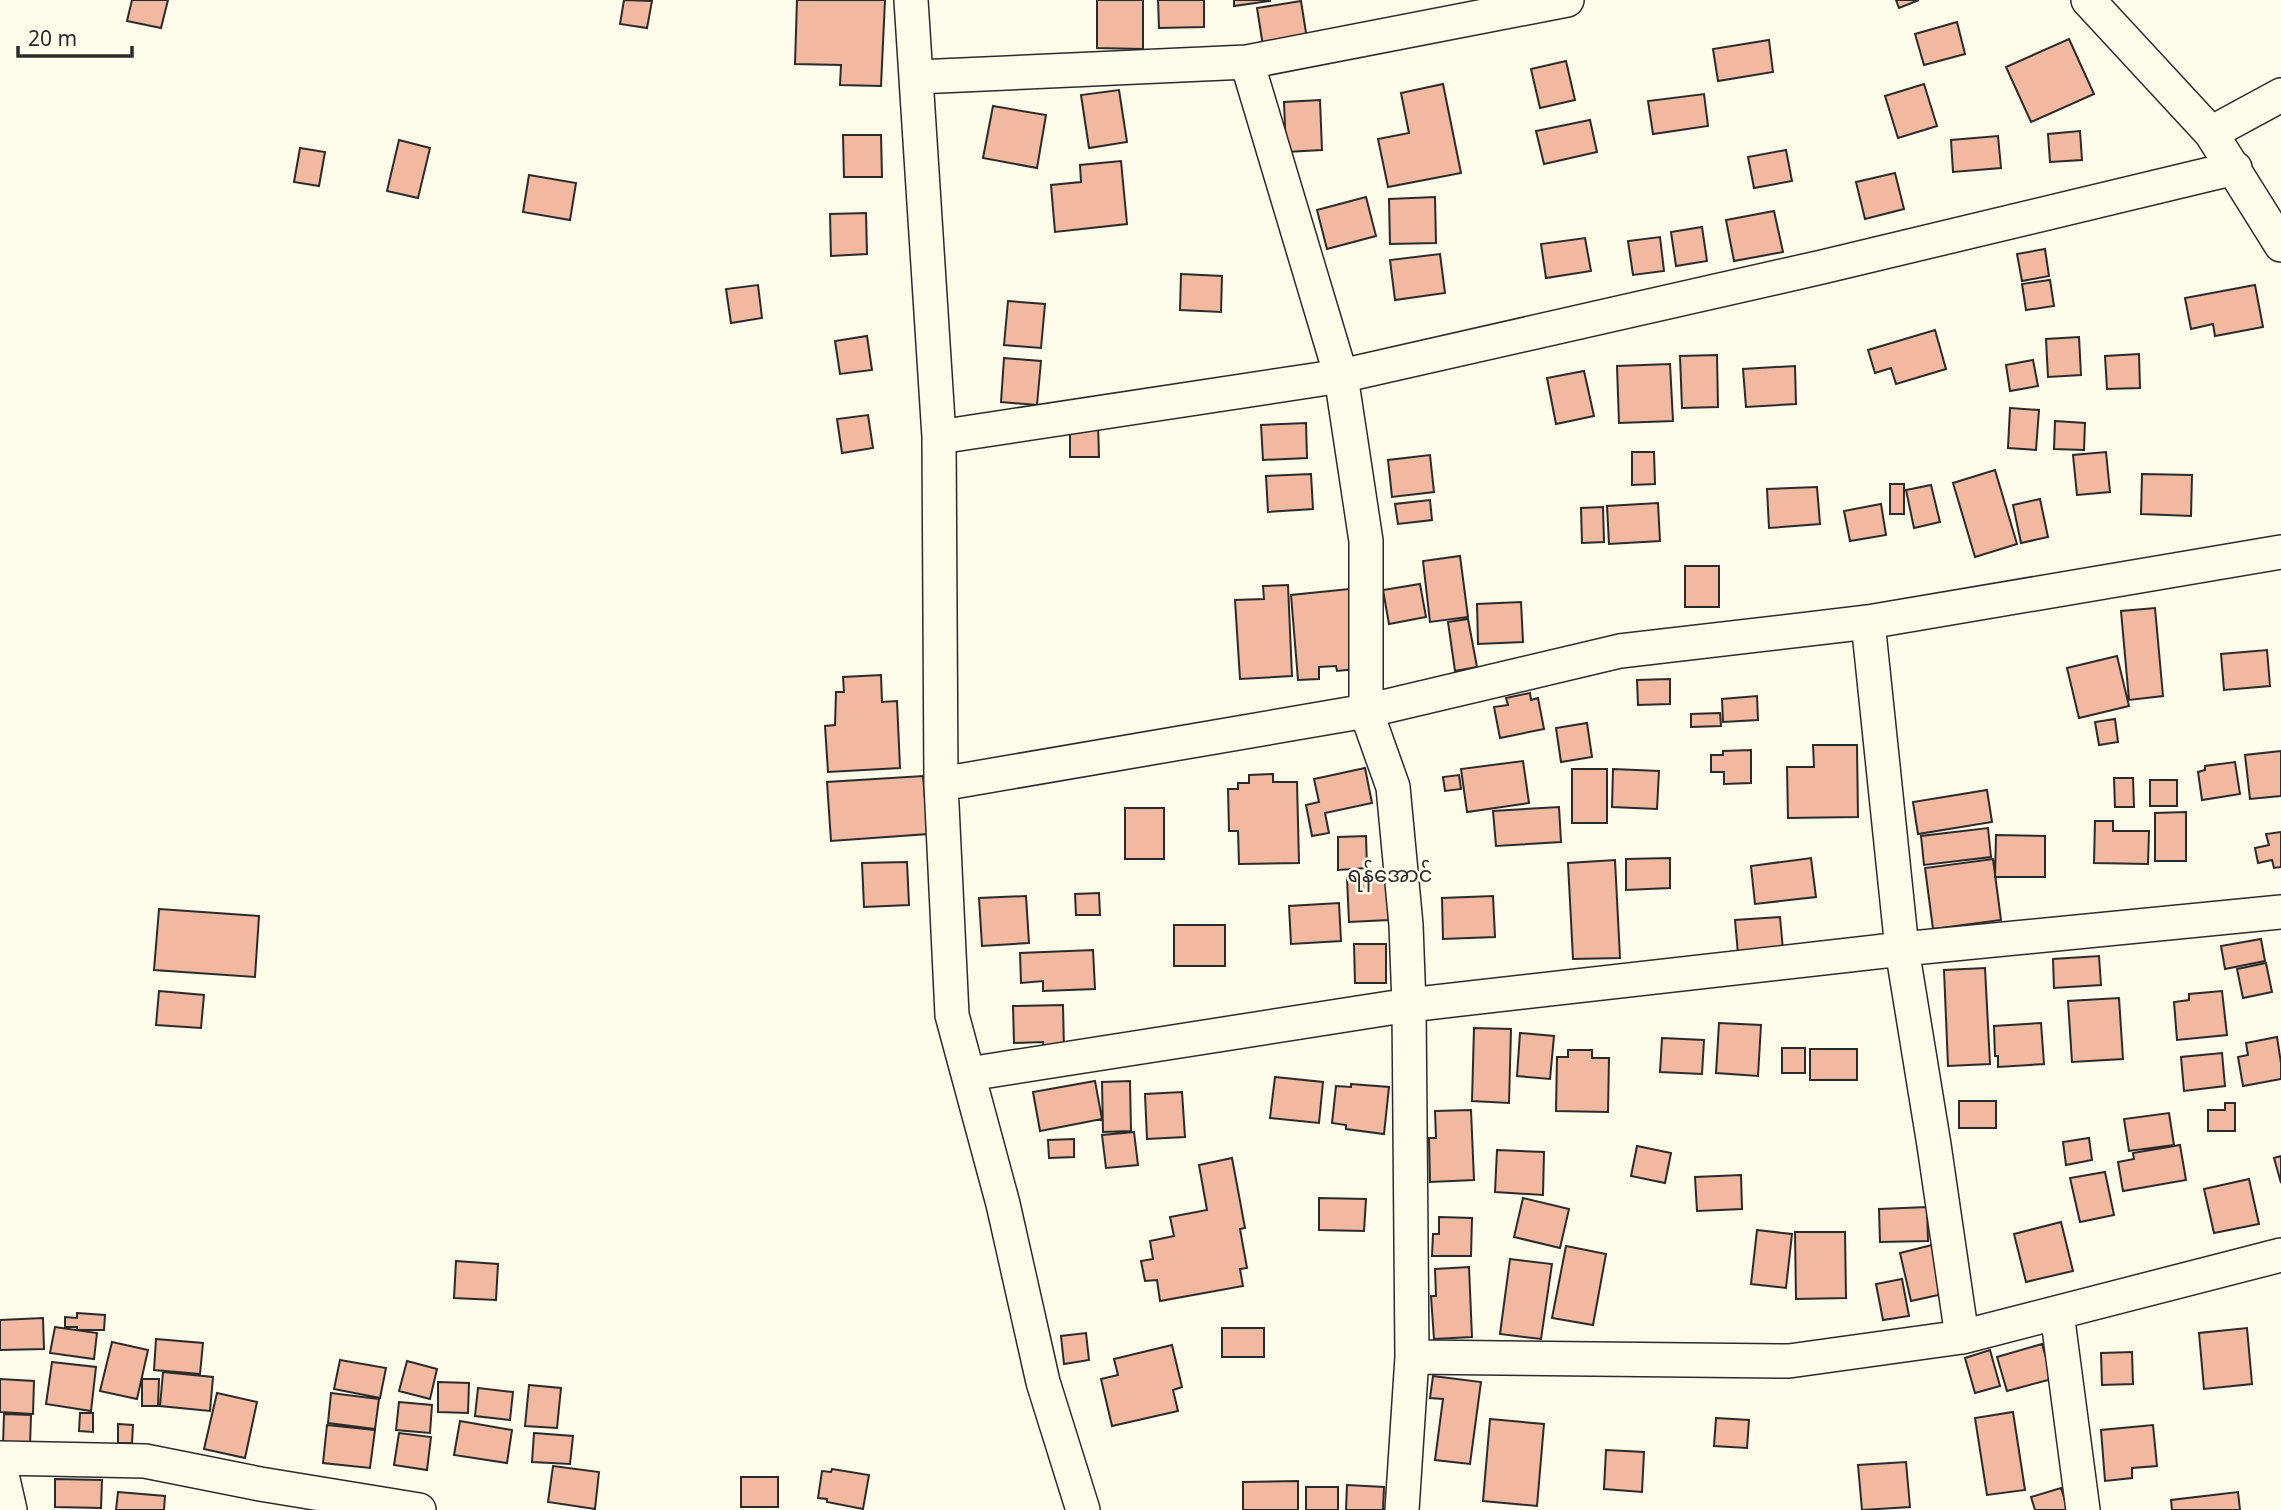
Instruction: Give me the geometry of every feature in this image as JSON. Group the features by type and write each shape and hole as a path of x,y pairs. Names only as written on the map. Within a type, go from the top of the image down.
{"street":[{"path":"911,0 939,437 941,784 953,1015 1003,1204 1043,1382 1083,1510"},
{"path":"917,78 1247,62 1567,0"},
{"path":"2088,0 2211,133 2281,245"},
{"path":"1247,62 1341,376 1366,541 1366,711 1393,787 1406,925 1409,1004 1412,1357 1402,1510"},
{"path":"2211,133 2281,95"},
{"path":"939,437 1341,376 1822,267 2235,169"},
{"path":"941,784 1366,711 1620,651 1868,622 2281,552"},
{"path":"1868,622 1902,949 1962,1337"},
{"path":"969,1074 1409,1004 1902,949 2281,912"},
{"path":"1412,1357 1789,1361 1962,1337 2281,1255"},
{"path":"2057,1313 2083,1510"},
{"path":"0,1458 145,1461 260,1484 419,1510"},
{"path":"0,1466 10,1510"},
{"path":"260,1484 280,1510"}],"building":[{"path":"132,0 168,0 161,28 127,21"},
{"path":"624,0 652,1 647,28 620,24"},
{"path":"797,0 885,0 881,86 840,85 841,65 795,64"},
{"path":"1097,0 1143,0 1143,49 1097,48"},
{"path":"1158,0 1204,0 1204,27 1159,28"},
{"path":"1234,0 1270,0 1270,1 1234,6"},
{"path":"1896,0 1919,0 1899,8"},
{"path":"1301,1 1307,39 1263,46 1257,8"},
{"path":"1957,22 1965,54 1924,65 1915,34"},
{"path":"2069,39 2094,94 2031,122 2006,67"},
{"path":"1769,40 1773,72 1718,81 1713,49"},
{"path":"1566,61 1575,100 1540,108 1531,69"},
{"path":"1443,84 1461,173 1388,187 1378,139 1409,133 1401,93"},
{"path":"1924,84 1937,126 1898,138 1885,96"},
{"path":"1119,90 1127,142 1089,148 1081,95"},
{"path":"1704,94 1708,126 1653,134 1648,101"},
{"path":"1320,100 1322,150 1286,152 1284,102"},
{"path":"993,106 1046,115 1037,168 983,158"},
{"path":"1590,120 1597,152 1544,164 1536,131"},
{"path":"2080,131 2082,160 2050,162 2048,134"},
{"path":"843,135 881,135 882,177 844,177"},
{"path":"1998,136 2001,168 1953,172 1951,140"},
{"path":"399,140 430,148 418,198 387,191"},
{"path":"300,148 325,152 319,186 294,182"},
{"path":"1786,150 1792,181 1754,188 1748,157"},
{"path":"1121,161 1127,224 1055,232 1051,185 1081,182 1080,165"},
{"path":"1895,173 1904,209 1865,219 1856,182"},
{"path":"529,175 576,183 570,220 523,212"},
{"path":"1366,197 1376,236 1327,249 1317,210"},
{"path":"1435,197 1436,243 1390,244 1389,199"},
{"path":"1774,211 1783,252 1734,261 1726,220"},
{"path":"866,213 867,254 831,256 830,214"},
{"path":"1702,227 1707,261 1676,266 1671,232"},
{"path":"1660,237 1664,271 1633,275 1628,241"},
{"path":"1585,238 1591,271 1546,278 1541,244"},
{"path":"2045,249 2049,276 2022,281 2017,254"},
{"path":"1440,254 1445,293 1395,300 1390,260"},
{"path":"1181,274 1222,276 1221,312 1180,310"},
{"path":"2050,280 2054,306 2026,310 2022,284"},
{"path":"758,285 762,318 731,323 726,289"},
{"path":"2255,285 2263,327 2215,336 2213,324 2191,329 2185,298"},
{"path":"1008,301 1045,304 1041,348 1004,345"},
{"path":"1935,330 1946,369 1896,384 1891,368 1875,373 1868,350"},
{"path":"867,336 872,370 840,374 835,341"},
{"path":"2079,337 2081,375 2048,377 2046,339"},
{"path":"2139,354 2140,388 2107,389 2105,356"},
{"path":"1717,355 1718,407 1682,408 1680,356"},
{"path":"1004,358 1041,361 1037,405 1001,402"},
{"path":"2033,360 2038,386 2010,391 2006,365"},
{"path":"1670,364 1673,421 1619,423 1617,366"},
{"path":"1795,366 1796,404 1746,407 1743,369"},
{"path":"1584,371 1594,416 1556,424 1547,378"},
{"path":"2010,408 2039,410 2036,450 2008,448"},
{"path":"868,415 873,448 842,453 837,419"},
{"path":"2055,421 2085,423 2084,450 2054,449"},
{"path":"1098,423 1099,457 1070,457 1070,424"},
{"path":"1306,423 1307,458 1263,460 1261,425"},
{"path":"1632,452 1654,452 1655,484 1632,485"},
{"path":"2106,452 2110,492 2077,495 2073,455"},
{"path":"1430,455 1434,492 1392,497 1388,460"},
{"path":"1995,470 2017,544 1975,557 1953,483"},
{"path":"1311,474 1313,509 1268,512 1266,476"},
{"path":"2142,474 2192,475 2191,516 2141,514"},
{"path":"1890,484 1904,484 1904,514 1890,514"},
{"path":"1931,485 1940,522 1914,528 1906,490"},
{"path":"1817,487 1820,524 1769,528 1767,489"},
{"path":"2040,499 2048,537 2021,543 2013,505"},
{"path":"1430,500 1432,520 1398,524 1395,504"},
{"path":"1658,503 1660,541 1609,544 1607,506"},
{"path":"1881,504 1886,535 1850,541 1844,511"},
{"path":"1603,507 1604,542 1582,543 1581,508"},
{"path":"1460,556 1468,617 1430,622 1423,561"},
{"path":"1685,566 1719,566 1719,607 1685,607"},
{"path":"1420,584 1426,617 1389,624 1383,590"},
{"path":"1288,585 1292,676 1240,679 1235,600 1264,599 1263,586"},
{"path":"1349,589 1356,669 1337,671 1336,666 1319,667 1319,679 1298,680 1291,595"},
{"path":"1521,602 1523,642 1478,644 1477,604"},
{"path":"2155,608 2163,696 2129,700 2121,611"},
{"path":"1468,619 1477,667 1455,671 1448,622"},
{"path":"2267,650 2270,686 2224,690 2221,654"},
{"path":"2117,656 2129,706 2079,718 2067,668"},
{"path":"881,675 882,702 897,701 900,768 828,772 825,726 835,725 836,692 844,692 843,677"},
{"path":"1670,679 1670,704 1638,705 1637,680"},
{"path":"1530,693 1531,700 1538,698 1544,729 1500,738 1494,707 1508,705 1506,698"},
{"path":"1757,696 1758,720 1723,722 1722,699"},
{"path":"1720,713 1721,726 1691,727 1691,714"},
{"path":"2115,719 2118,742 2099,745 2095,722"},
{"path":"1587,723 1592,757 1561,762 1556,728"},
{"path":"1813,745 1857,745 1858,817 1788,818 1787,767 1814,767"},
{"path":"1751,750 1751,783 1724,784 1724,772 1711,772 1711,755 1723,755 1723,751"},
{"path":"2281,751 2281,796 2250,799 2245,755"},
{"path":"1523,761 1529,803 1467,812 1461,769"},
{"path":"2235,762 2240,794 2202,800 2198,772 2205,770 2205,766"},
{"path":"1365,768 1372,803 1325,813 1329,833 1312,836 1306,805 1319,802 1314,779"},
{"path":"1572,769 1607,769 1607,823 1572,823"},
{"path":"1613,769 1659,771 1657,809 1612,807"},
{"path":"1273,774 1273,782 1297,782 1299,863 1239,864 1238,831 1229,831 1228,789 1238,789 1238,783 1249,783 1249,775"},
{"path":"1459,775 1461,789 1445,791 1443,777"},
{"path":"923,776 928,834 831,841 827,782"},
{"path":"2114,778 2133,778 2134,807 2115,807"},
{"path":"2150,780 2177,780 2177,806 2150,806"},
{"path":"1987,790 1992,822 1918,834 1913,802"},
{"path":"1559,807 1561,842 1496,846 1493,811"},
{"path":"1125,808 1164,808 1164,859 1125,859"},
{"path":"2186,812 2186,861 2155,861 2155,813"},
{"path":"2095,821 2113,821 2113,831 2149,831 2148,864 2094,863"},
{"path":"1988,828 1991,857 1924,865 1921,836"},
{"path":"2281,832 2281,867 2274,868 2272,860 2258,863 2255,848 2269,845 2266,834"},
{"path":"1996,835 2045,836 2045,877 1995,877"},
{"path":"1366,836 1367,868 1338,870 1338,837"},
{"path":"1670,858 1670,888 1626,890 1626,859"},
{"path":"1811,858 1816,897 1755,904 1751,866"},
{"path":"1993,859 2001,920 1933,929 1925,868"},
{"path":"1615,860 1620,958 1573,959 1568,863"},
{"path":"907,862 909,905 864,907 862,863"},
{"path":"1386,876 1389,920 1349,922 1347,878"},
{"path":"1099,893 1100,915 1076,915 1075,894"},
{"path":"1026,896 1029,943 982,946 979,898"},
{"path":"1493,896 1495,937 1443,939 1442,898"},
{"path":"1339,903 1341,941 1291,944 1289,906"},
{"path":"159,909 259,916 255,977 154,970"},
{"path":"1780,917 1783,950 1738,954 1735,920"},
{"path":"1174,925 1225,925 1225,966 1174,966"},
{"path":"2261,939 2265,961 2225,969 2221,946"},
{"path":"1354,944 1386,944 1386,983 1355,983"},
{"path":"1093,950 1095,989 1043,991 1043,981 1021,983 1020,953"},
{"path":"2099,956 2101,985 2054,988 2053,959"},
{"path":"2266,963 2272,992 2243,998 2237,969"},
{"path":"1985,968 1990,1064 1948,1066 1944,970"},
{"path":"159,991 204,995 201,1028 156,1025"},
{"path":"2222,991 2227,1035 2177,1040 2174,1002 2189,1000 2189,994"},
{"path":"2119,998 2123,1059 2072,1062 2068,1001"},
{"path":"1063,1005 1064,1050 1044,1050 1043,1042 1014,1043 1013,1006"},
{"path":"1719,1023 1761,1025 1758,1076 1716,1073"},
{"path":"2041,1023 2044,1064 1998,1067 1994,1026"},
{"path":"1474,1028 1511,1029 1509,1103 1472,1101"},
{"path":"1520,1033 1554,1036 1550,1079 1517,1076"},
{"path":"2277,1037 2281,1079 2243,1086 2238,1057 2248,1055 2246,1043"},
{"path":"1662,1038 1704,1040 1702,1074 1660,1072"},
{"path":"1782,1048 1805,1048 1805,1073 1782,1073"},
{"path":"1810,1049 1857,1049 1857,1080 1810,1080"},
{"path":"1568,1050 1592,1050 1592,1058 1609,1058 1608,1112 1556,1111 1557,1057 1568,1057"},
{"path":"2222,1053 2225,1086 2184,1091 2181,1057"},
{"path":"1275,1077 1323,1082 1319,1123 1270,1118"},
{"path":"1095,1081 1102,1119 1040,1131 1033,1092"},
{"path":"1130,1081 1131,1131 1103,1132 1102,1082"},
{"path":"1351,1084 1389,1087 1384,1134 1346,1129 1346,1125 1332,1123 1336,1086 1351,1087"},
{"path":"1182,1092 1185,1137 1147,1139 1145,1094"},
{"path":"1959,1101 1996,1101 1996,1128 1959,1128"},
{"path":"2225,1103 2235,1103 2235,1131 2208,1131 2208,1110 2225,1110"},
{"path":"1471,1110 1474,1180 1430,1182 1429,1138 1436,1138 1435,1111"},
{"path":"2169,1113 2174,1145 2129,1151 2124,1119"},
{"path":"1134,1132 1138,1165 1106,1168 1102,1135"},
{"path":"2089,1138 2092,1160 2066,1165 2063,1142"},
{"path":"1074,1139 1074,1157 1049,1158 1048,1140"},
{"path":"2180,1145 2186,1180 2123,1191 2118,1162 2134,1159 2133,1153"},
{"path":"1637,1146 1671,1153 1665,1183 1631,1176"},
{"path":"1497,1150 1544,1152 1543,1195 1495,1192"},
{"path":"2281,1156 2281,1183 2274,1158"},
{"path":"1232,1158 1245,1228 1240,1229 1247,1268 1240,1269 1243,1286 1160,1301 1157,1280 1145,1281 1141,1261 1153,1259 1150,1241 1174,1236 1170,1217 1207,1210 1199,1165"},
{"path":"2105,1172 2114,1215 2080,1222 2070,1178"},
{"path":"1741,1175 1742,1209 1697,1211 1695,1177"},
{"path":"2249,1179 2259,1224 2214,1233 2204,1189"},
{"path":"1319,1198 1366,1199 1364,1231 1319,1230"},
{"path":"1523,1198 1569,1209 1560,1248 1514,1237"},
{"path":"1927,1207 1928,1241 1880,1242 1879,1209"},
{"path":"1439,1217 1472,1218 1471,1256 1432,1256 1433,1234 1439,1234"},
{"path":"2061,1222 2073,1271 2026,1282 2014,1234"},
{"path":"1757,1230 1792,1234 1786,1288 1751,1284"},
{"path":"1795,1232 1845,1232 1846,1298 1796,1299"},
{"path":"1932,1245 1943,1294 1911,1301 1900,1253"},
{"path":"1566,1246 1606,1254 1593,1325 1552,1318"},
{"path":"1510,1259 1552,1264 1541,1339 1500,1334"},
{"path":"456,1261 498,1264 496,1300 454,1298"},
{"path":"1469,1267 1472,1337 1434,1339 1431,1296 1436,1296 1435,1269"},
{"path":"1902,1279 1909,1316 1883,1320 1876,1284"},
{"path":"77,1313 105,1315 104,1330 65,1327 65,1317 77,1318"},
{"path":"43,1318 44,1349 0,1350 0,1320"},
{"path":"55,1327 97,1333 94,1359 50,1353"},
{"path":"1222,1328 1264,1328 1264,1357 1222,1357"},
{"path":"2247,1328 2252,1384 2204,1389 2199,1333"},
{"path":"1086,1333 1089,1360 1064,1364 1061,1336"},
{"path":"156,1339 203,1343 200,1374 154,1370"},
{"path":"112,1342 148,1350 137,1399 100,1391"},
{"path":"2042,1344 2052,1379 2007,1391 1997,1357"},
{"path":"1172,1345 1182,1387 1173,1390 1178,1411 1112,1426 1101,1379 1118,1375 1114,1359"},
{"path":"1990,1350 2000,1386 1975,1393 1965,1358"},
{"path":"2132,1352 2133,1384 2102,1385 2101,1353"},
{"path":"340,1360 386,1368 380,1398 334,1389"},
{"path":"407,1361 437,1369 430,1399 399,1391"},
{"path":"52,1362 96,1367 91,1411 46,1404"},
{"path":"163,1372 213,1377 210,1411 160,1406"},
{"path":"1433,1376 1481,1382 1470,1464 1435,1460 1443,1399 1430,1398"},
{"path":"0,1379 34,1381 33,1414 0,1412"},
{"path":"142,1379 159,1379 158,1406 142,1406"},
{"path":"438,1382 469,1383 468,1413 438,1412"},
{"path":"529,1385 561,1388 557,1428 525,1426"},
{"path":"478,1388 513,1392 510,1420 475,1416"},
{"path":"217,1393 257,1402 245,1458 204,1449"},
{"path":"331,1393 379,1399 375,1429 328,1423"},
{"path":"399,1402 432,1405 430,1433 396,1430"},
{"path":"2013,1412 2025,1490 1987,1495 1975,1418"},
{"path":"80,1413 93,1413 93,1432 79,1431"},
{"path":"4,1414 31,1415 30,1446 3,1445"},
{"path":"1716,1418 1749,1420 1747,1448 1714,1446"},
{"path":"1490,1419 1544,1424 1537,1506 1483,1501"},
{"path":"460,1421 512,1430 507,1463 454,1455"},
{"path":"118,1424 133,1425 132,1443 118,1443"},
{"path":"327,1425 375,1430 370,1468 323,1463"},
{"path":"2153,1425 2157,1466 2132,1468 2132,1478 2105,1481 2101,1430"},
{"path":"399,1433 431,1437 427,1470 394,1465"},
{"path":"534,1433 573,1436 570,1464 532,1462"},
{"path":"1606,1450 1644,1452 1642,1492 1604,1489"},
{"path":"1906,1462 1910,1507 1862,1510 1858,1465"},
{"path":"553,1466 599,1472 595,1509 548,1502"},
{"path":"832,1469 869,1475 863,1509 818,1498 822,1471 831,1472"},
{"path":"741,1477 778,1477 778,1507 741,1507"},
{"path":"55,1479 102,1480 101,1508 55,1507"},
{"path":"1298,1481 1298,1510 1243,1510 1243,1482"},
{"path":"1347,1485 1384,1487 1383,1510 1346,1510"},
{"path":"1306,1487 1338,1487 1338,1510 1306,1510"},
{"path":"2061,1488 2068,1510 2035,1510 2031,1497"},
{"path":"118,1492 165,1496 164,1510 116,1510"},
{"path":"2238,1492 2240,1510 2172,1510 2171,1500"}],"district":[{"name":"ရန်အောင်","path":"1390,875"}]}
